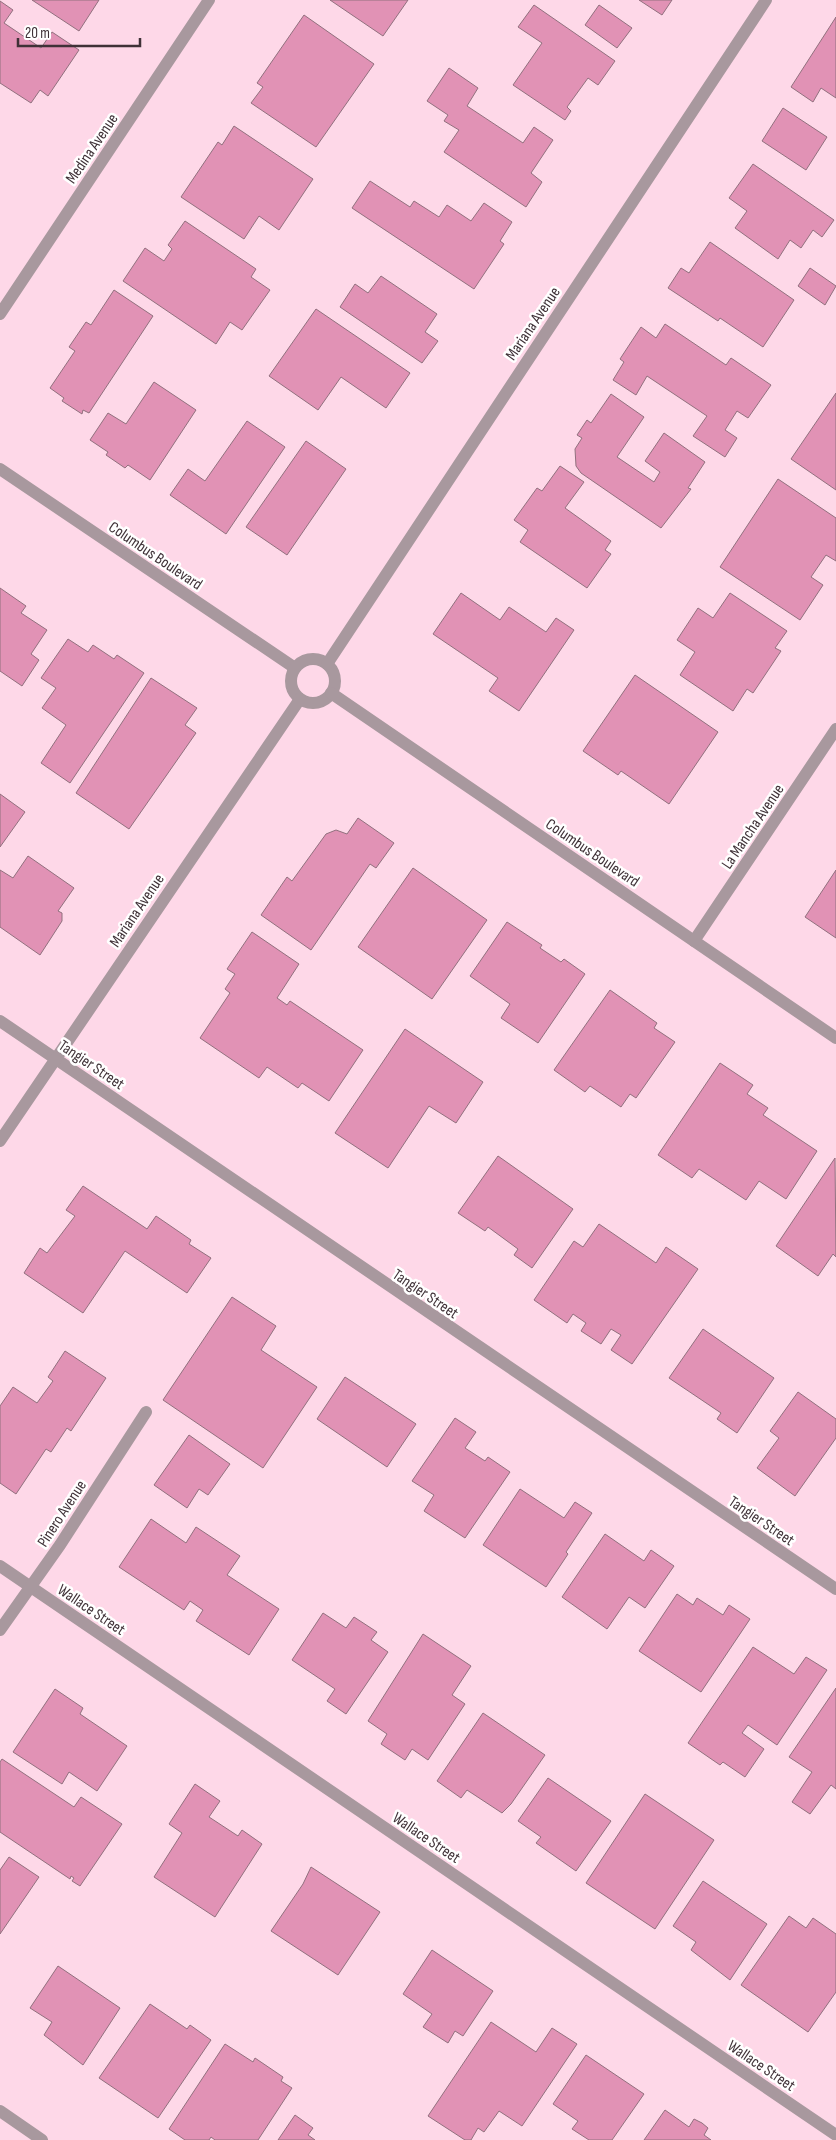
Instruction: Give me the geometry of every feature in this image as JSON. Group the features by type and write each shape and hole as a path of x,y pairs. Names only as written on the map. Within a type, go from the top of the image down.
{"street":[{"name":"Medina Avenue","path":"0,314 208,0"},
{"name":"Mariana Avenue","path":"326,664 766,0"},
{"name":"Columbus Boulevard","path":"0,469 295,668"},
{"path":"311,658 318,659 326,664 334,672 335,680 331,693 319,702 304,702 293,691 291,684 290,677 295,668 304,660 311,658"},
{"name":"Columbus Boulevard","path":"331,693 836,1038"},
{"name":"Mariana Avenue","path":"0,1141 300,699"},
{"name":"La Mancha Avenue","path":"694,941 836,729"},
{"name":"Tangier Street","path":"0,1021 836,1590"},
{"name":"Pinero Avenue","path":"0,1630 60,1545 146,1412"},
{"name":"Wallace Street","path":"0,1566 836,2135"},
{"path":"0,2111 42,2140"}],"building":[{"path":"32,0 99,0 79,31"},
{"path":"330,0 408,0 383,36"},
{"path":"639,0 672,0 662,15"},
{"path":"0,1 13,10 4,23 41,48 52,32 79,50 48,96 40,90 31,103 0,83"},
{"path":"534,5 615,61 598,85 588,78 567,107 571,111 565,120 513,85 542,43 518,27"},
{"path":"599,5 632,28 617,48 585,25"},
{"path":"304,15 374,64 316,147 251,103 263,87 257,83"},
{"path":"836,17 836,98 821,88 813,102 791,87"},
{"path":"449,68 478,88 467,106 523,143 534,127 553,140 531,173 542,182 526,207 444,152 459,130 444,121 448,115 427,101"},
{"path":"783,108 827,137 806,170 762,141"},
{"path":"234,126 313,179 279,230 259,216 244,239 181,197 218,142 222,145"},
{"path":"753,164 834,220 822,237 813,230 801,248 790,240 778,259 735,228 747,211 729,198"},
{"path":"370,181 410,207 414,201 439,217 447,205 471,221 484,203 512,222 500,241 504,244 474,289 352,208"},
{"path":"185,221 256,269 251,277 270,290 242,330 230,322 216,344 123,281 145,248 164,261 172,249 168,245"},
{"path":"710,242 794,300 763,347 720,318 718,321 668,288 681,268 689,273"},
{"path":"810,268 836,286 825,305 798,286"},
{"path":"381,276 437,314 425,332 438,341 422,363 340,307 355,284 368,293"},
{"path":"114,290 153,316 89,413 83,410 82,414 62,401 64,398 50,388 75,351 69,347 86,322 91,325"},
{"path":"316,309 410,373 386,408 341,377 318,410 269,376"},
{"path":"665,324 726,365 731,358 771,385 748,418 737,411 725,430 737,438 725,457 693,436 707,416 647,376 636,395 613,380 624,362 620,359 641,327 656,338"},
{"path":"154,382 196,410 150,480 128,465 125,468 106,455 108,452 90,440 108,413 126,424"},
{"path":"836,393 836,490 791,459"},
{"path":"611,394 644,417 617,457 654,482 660,472 645,461 664,433 705,462 688,488 691,489 661,528 581,473 576,466 575,449 582,438 577,435 587,420 591,423"},
{"path":"247,421 285,447 226,534 170,495 188,469 205,481"},
{"path":"306,441 346,469 287,555 246,527"},
{"path":"560,466 584,482 565,508 611,541 605,550 611,554 587,588 520,542 528,530 514,520 537,488 542,491"},
{"path":"778,479 836,518 836,561 826,555 811,577 823,585 800,620 720,567"},
{"path":"0,588 26,606 21,613 47,630 31,654 39,660 22,686 0,671"},
{"path":"461,593 500,620 509,607 546,632 556,618 574,630 519,711 489,691 498,678 433,634"},
{"path":"730,593 787,631 775,648 781,651 753,693 747,689 733,711 680,675 695,652 677,640 698,608 713,618"},
{"path":"68,639 88,652 93,645 114,659 117,655 144,673 70,783 41,763 66,725 42,708 56,688 41,678"},
{"path":"635,675 718,732 669,804 621,771 618,775 583,751"},
{"path":"151,678 197,708 185,725 196,733 129,829 76,793"},
{"path":"0,794 25,812 0,847"},
{"path":"358,818 394,843 376,868 370,864 311,950 261,915 287,877 292,881 326,834 336,830 347,834"},
{"path":"28,856 74,888 58,911 62,913 62,921 40,955 0,927 0,870 13,878"},
{"path":"413,868 487,920 432,999 358,947"},
{"path":"836,870 836,938 805,917"},
{"path":"507,922 542,945 540,948 561,962 564,959 585,974 538,1043 501,1018 510,1004 470,976"},
{"path":"252,932 299,964 277,998 287,1005 290,1001 363,1050 329,1101 302,1083 298,1088 267,1067 259,1078 200,1038 230,993 225,989 235,974 227,969"},
{"path":"610,990 657,1023 654,1028 675,1042 636,1098 630,1094 621,1107 590,1086 585,1092 554,1070"},
{"path":"405,1029 483,1082 456,1123 429,1106 388,1168 335,1133"},
{"path":"720,1063 753,1085 747,1094 768,1108 763,1115 817,1151 786,1199 759,1181 746,1200 699,1169 692,1178 658,1155"},
{"path":"498,1156 573,1209 532,1268 514,1255 518,1249 488,1227 485,1231 458,1213"},
{"path":"835,1158 836,1257 833,1254 818,1276 776,1246"},
{"path":"83,1186 147,1229 156,1216 191,1240 189,1244 211,1258 187,1293 125,1251 83,1313 24,1273 40,1248 47,1253 75,1216 66,1210"},
{"path":"599,1224 656,1263 666,1247 698,1269 632,1364 611,1350 621,1335 611,1329 601,1344 581,1331 586,1323 573,1314 567,1323 534,1300 574,1241 583,1247"},
{"path":"232,1297 276,1326 261,1350 317,1387 263,1468 163,1400"},
{"path":"703,1329 774,1378 737,1433 717,1419 721,1413 669,1378"},
{"path":"65,1351 106,1378 71,1431 67,1428 51,1452 46,1449 16,1494 0,1483 0,1406 13,1387 37,1403 53,1381 48,1377"},
{"path":"345,1377 416,1424 387,1467 317,1419"},
{"path":"798,1392 836,1419 836,1438 795,1496 757,1468 779,1438 770,1431"},
{"path":"455,1418 476,1432 465,1448 485,1461 488,1457 510,1472 465,1538 424,1511 434,1495 412,1481"},
{"path":"189,1435 230,1464 208,1495 199,1489 187,1508 154,1485"},
{"path":"520,1489 564,1518 575,1502 592,1513 546,1587 483,1545"},
{"path":"151,1519 186,1543 196,1527 240,1556 227,1575 279,1609 249,1655 196,1621 203,1610 190,1601 184,1610 119,1567"},
{"path":"605,1534 644,1561 651,1550 674,1566 645,1608 629,1597 607,1629 562,1597"},
{"path":"677,1594 693,1605 697,1598 723,1615 729,1605 750,1619 701,1692 639,1651"},
{"path":"323,1613 346,1628 354,1617 377,1632 371,1640 388,1652 346,1714 327,1701 335,1689 292,1660"},
{"path":"423,1634 471,1666 452,1695 465,1704 428,1760 412,1749 405,1760 381,1744 387,1734 368,1721"},
{"path":"753,1647 794,1674 806,1657 827,1670 777,1745 748,1725 742,1733 764,1749 745,1777 723,1762 720,1765 688,1743"},
{"path":"836,1688 836,1789 831,1785 810,1814 792,1802 812,1772 789,1757"},
{"path":"55,1689 83,1708 80,1714 127,1746 97,1791 69,1772 62,1784 13,1752"},
{"path":"483,1713 545,1755 511,1804 502,1813 467,1790 461,1798 437,1781"},
{"path":"2,1759 74,1807 81,1797 122,1824 80,1886 72,1881 74,1878 71,1876 70,1879 0,1832 0,1762"},
{"path":"548,1778 611,1821 576,1871 536,1843 541,1837 518,1821"},
{"path":"195,1784 220,1801 209,1817 238,1836 242,1830 262,1844 215,1917 154,1877 182,1833 169,1824"},
{"path":"645,1794 714,1840 655,1929 586,1883"},
{"path":"9,1857 39,1877 0,1934 0,1870"},
{"path":"311,1867 380,1912 338,1975 271,1931 303,1884"},
{"path":"703,1881 767,1924 730,1980 691,1950 696,1942 673,1926"},
{"path":"789,1916 806,1928 813,1918 836,1934 836,1992 808,2032 741,1985"},
{"path":"432,1950 493,1991 463,2036 455,2031 448,2043 423,2027 432,2014 403,1994"},
{"path":"58,1966 120,2008 83,2065 44,2035 52,2022 30,2008"},
{"path":"150,2004 187,2029 190,2025 211,2040 158,2118 99,2078"},
{"path":"491,2022 536,2052 552,2028 577,2044 522,2126 499,2111 484,2132 478,2128 471,2140 465,2140 428,2116"},
{"path":"225,2044 253,2062 255,2058 283,2077 281,2081 292,2088 258,2140 215,2140 211,2137 209,2140 185,2140 169,2129"},
{"path":"586,2055 644,2094 612,2140 589,2140 572,2129 578,2121 553,2104"},
{"path":"665,2110 689,2127 694,2119 702,2123 708,2128 704,2135 711,2140 644,2140"},
{"path":"295,2115 313,2128 308,2135 315,2140 278,2140"}]}
